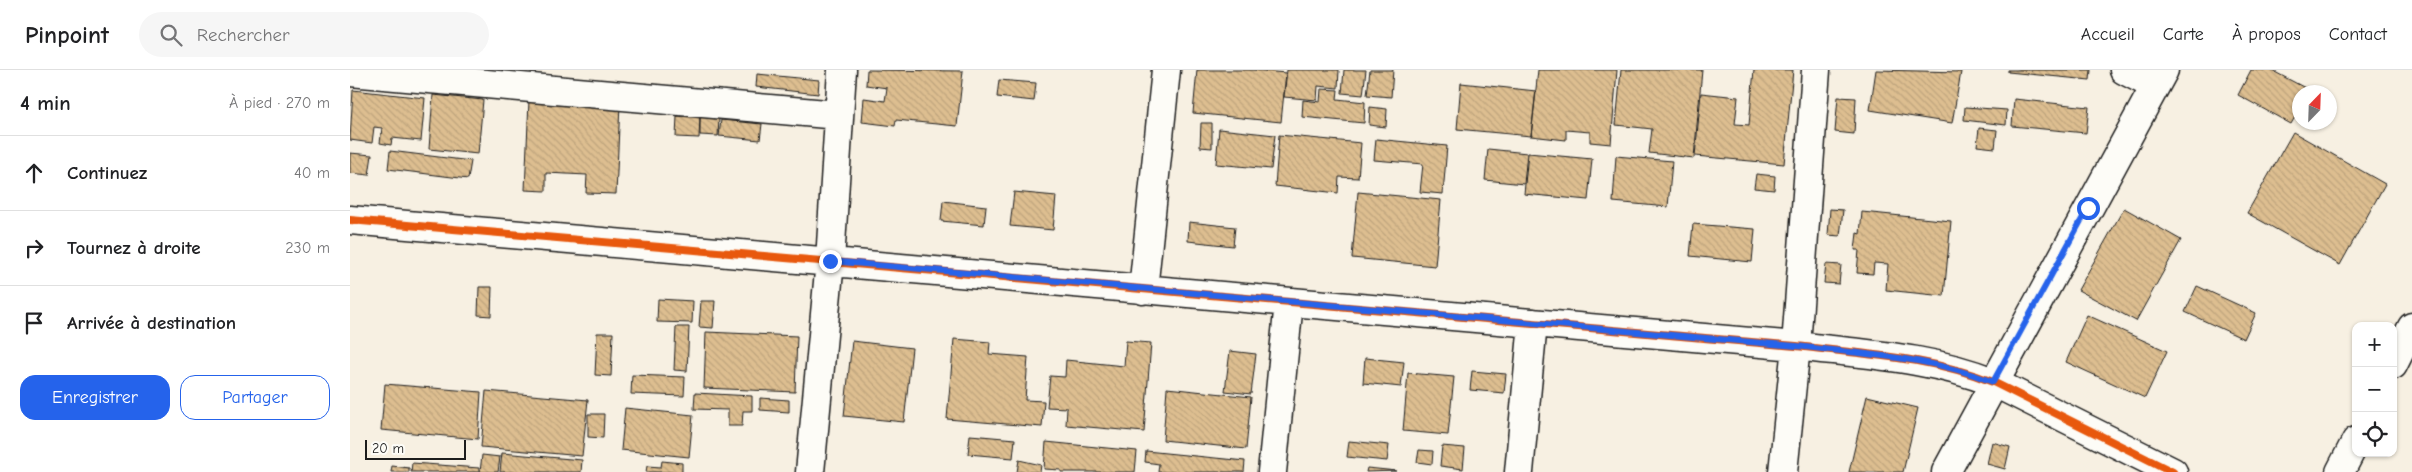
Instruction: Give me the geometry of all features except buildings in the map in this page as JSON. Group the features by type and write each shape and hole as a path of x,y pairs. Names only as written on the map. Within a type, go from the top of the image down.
{"street":[{"path":"810,472 830,261 842,70"},
{"path":"1143,290 1166,70"},
{"path":"1783,472 1796,346 1816,70"},
{"path":"1946,472 1993,382 2160,78 2124,70"},
{"path":"350,72 838,115"},
{"path":"350,225 830,261 1796,346 1915,361 1962,370 1993,382 2173,472"},
{"path":"1272,472 1288,302"},
{"path":"1519,472 1533,324"},
{"path":"2397,357 2412,327"},
{"path":"2340,472 2352,449"}],"cycle path":[{"path":"350,220 1871,354 1945,367 1993,382 2173,472"}],"route":[{"path":"830,261 1796,346 1915,361 1971,373 1993,382 2088,208"}]}
